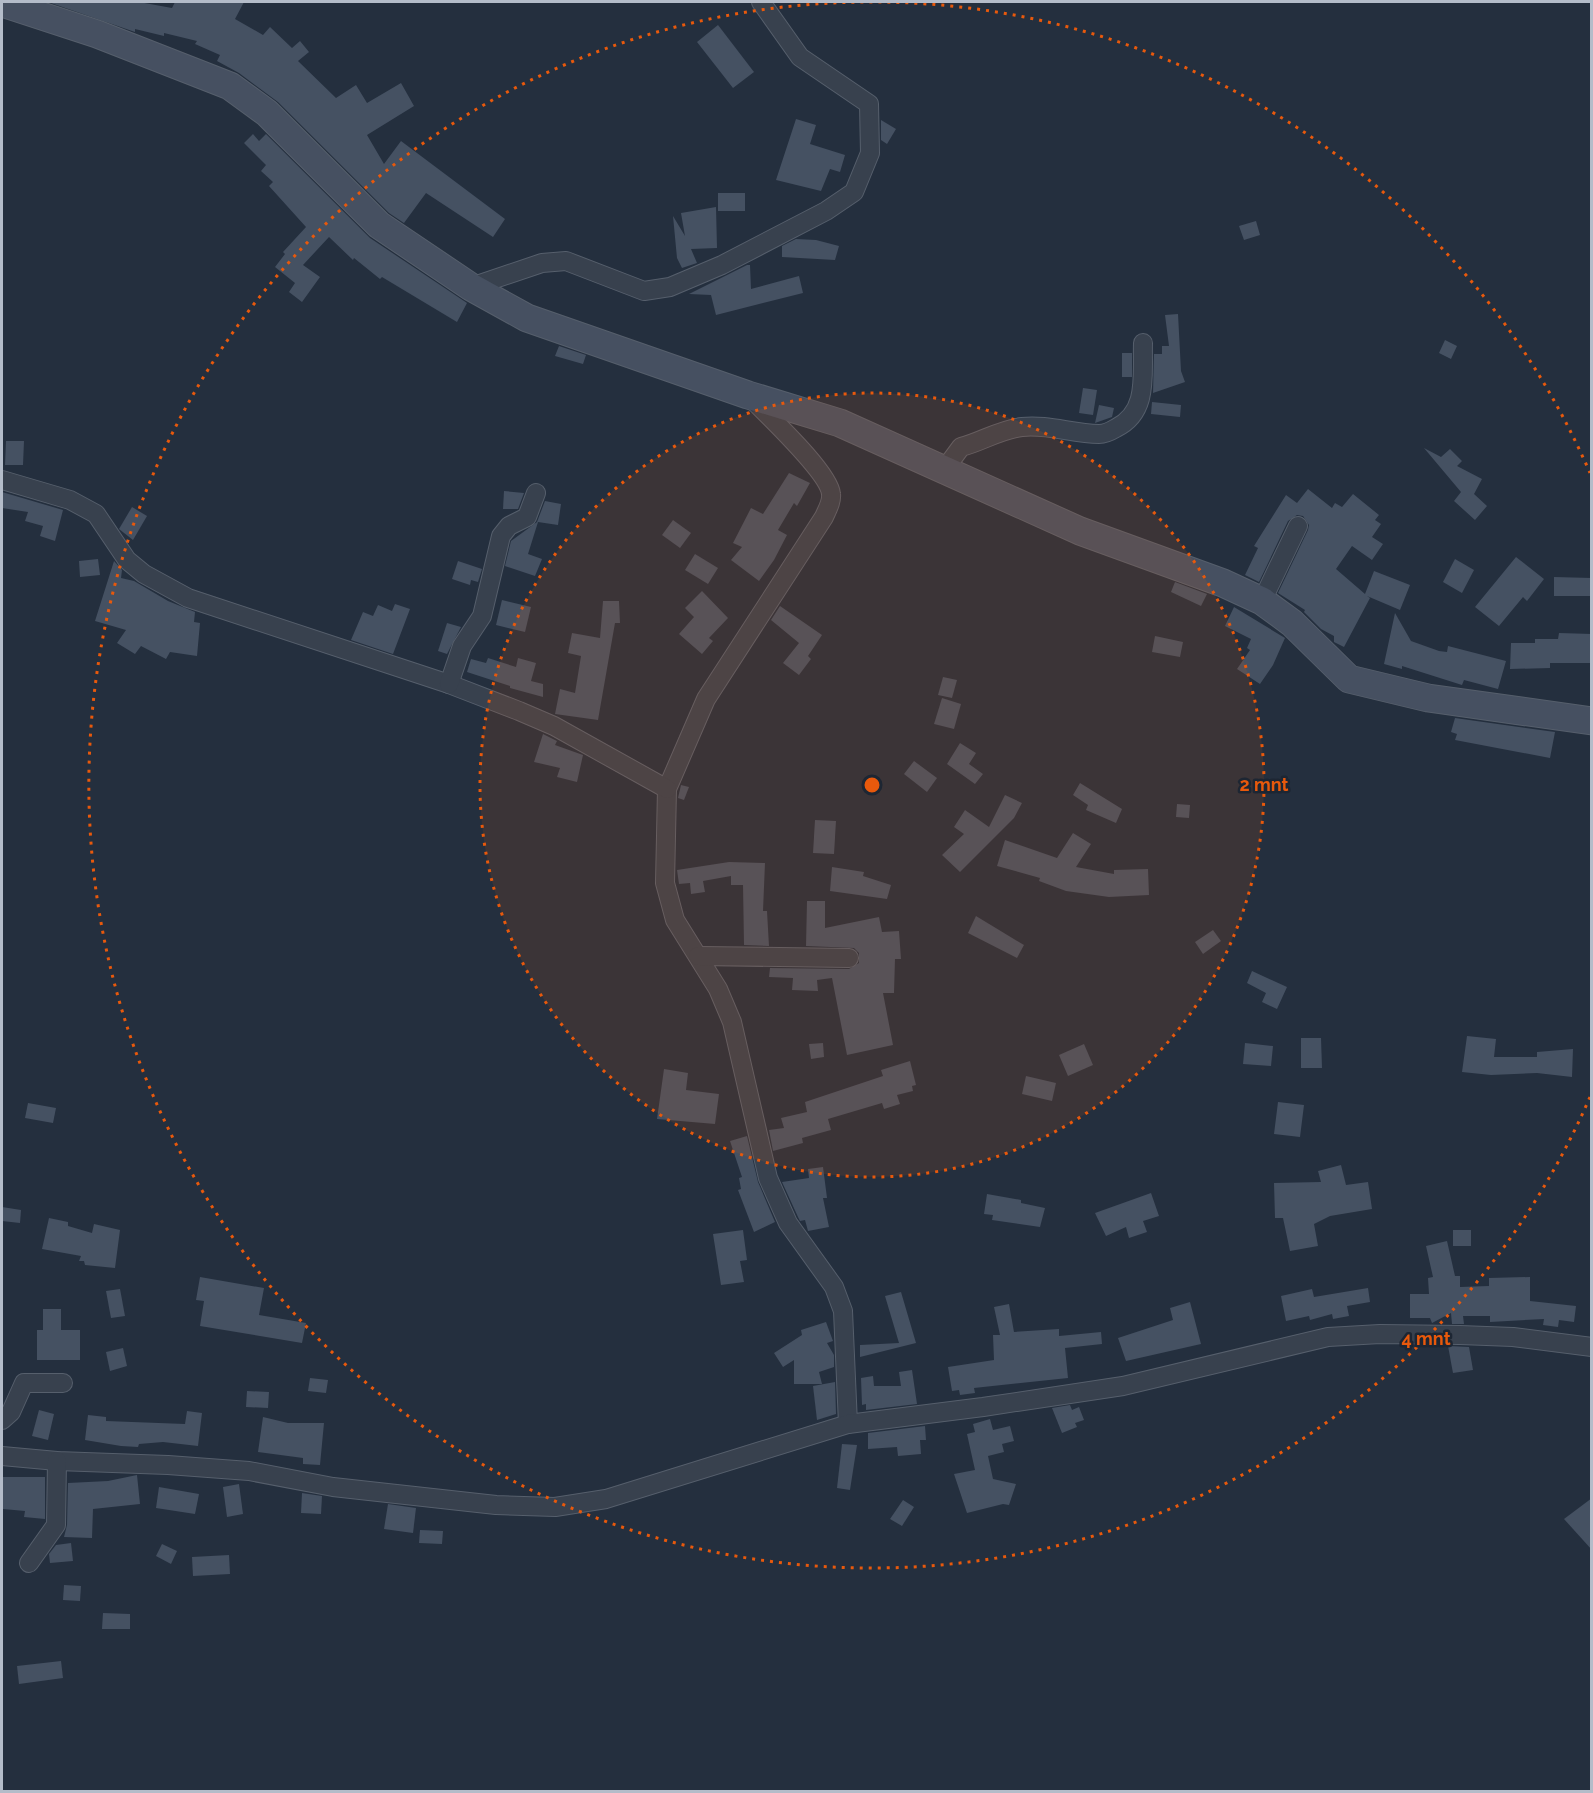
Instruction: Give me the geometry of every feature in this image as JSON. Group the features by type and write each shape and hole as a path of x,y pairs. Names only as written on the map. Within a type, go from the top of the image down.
{"street":[{"path":"471,287 542,263 566,261 644,291 670,287 722,265 782,235 826,211 854,192 870,153 869,104 800,57 761,2"},
{"path":"2,3 108,38 230,86 267,113 379,225 471,287 527,318 748,395 840,423 1080,531 1198,573 1262,601 1292,623 1349,679 1428,698 1592,721"},
{"path":"944,470 961,447 981,442 1010,429 1052,427 1101,434 1121,426 1133,417 1141,399 1143,343"},
{"path":"748,395 821,474 831,495 830,505 706,699 667,789 665,883 668,901 675,920 718,989 732,1022 768,1178 788,1224 834,1287 840,1300 843,1311 848,1424"},
{"path":"2,480 70,500 96,514 127,560 153,580 188,598 449,684 554,726 667,789"},
{"path":"449,684 462,646 482,616 501,536 509,526 528,517 536,493"},
{"path":"1262,601 1298,526"},
{"path":"698,956 849,958"},
{"path":"2,1456 57,1461 157,1464 249,1472 333,1487 496,1505 555,1508 606,1499 848,1424 1123,1386 1328,1337 1380,1334 1461,1335 1513,1337 1592,1347"},
{"path":"2,1420 11,1412 24,1383 63,1383"},
{"path":"29,1563 56,1525 57,1461"}],"building":[{"path":"48,2 139,2 172,8 175,2 244,2 235,19 263,35 270,27 292,48 300,41 309,52 298,61 336,98 356,85 367,103 401,83 414,106 367,135 384,164 401,141 505,219 493,237 426,193 404,223 389,213 278,102 239,73 217,61 220,55 195,44 197,41 164,33 164,36 135,29 135,32"},
{"path":"718,25 754,72 733,88 697,42"},
{"path":"796,119 816,125 810,144 845,155 840,172 830,169 821,191 776,180"},
{"path":"881,120 896,129 887,144 881,140"},
{"path":"253,134 259,141 266,134 370,238 467,303 457,322 382,277 380,279 354,258 353,260 329,237 303,265 320,277 302,302 289,292 295,283 275,267 285,254 283,252 306,227 269,186 273,182 261,171 266,165 244,143"},
{"path":"718,193 745,193 745,211 718,211"},
{"path":"716,207 717,248 691,249 697,263 682,268 677,258 673,216 685,236 681,213"},
{"path":"1256,221 1260,235 1244,240 1239,226"},
{"path":"796,239 816,240 839,246 835,260 782,257 782,246"},
{"path":"750,265 751,289 799,276 803,293 716,315 711,295 689,294"},
{"path":"1178,314 1181,371 1185,382 1153,393 1154,354 1162,354 1162,346 1169,346 1165,315"},
{"path":"1445,340 1457,346 1451,359 1439,353"},
{"path":"559,346 586,355 583,364 555,356"},
{"path":"1122,353 1132,353 1132,377 1122,377"},
{"path":"1083,388 1097,390 1093,415 1079,413"},
{"path":"1152,402 1181,405 1180,417 1151,414"},
{"path":"1099,405 1114,408 1112,417 1095,423"},
{"path":"6,441 24,441 23,465 5,465"},
{"path":"1424,448 1441,457 1450,449 1462,461 1457,466 1482,479 1474,494 1487,506 1475,520 1454,501 1461,492"},
{"path":"789,473 810,483 797,506 794,503 778,530 787,535 774,560 759,581 731,560 742,547 733,543 751,508 763,514"},
{"path":"1308,489 1332,508 1335,503 1342,507 1353,494 1379,515 1375,520 1381,524 1372,537 1383,544 1372,560 1352,546 1336,569 1365,594 1374,571 1410,585 1400,610 1367,596 1370,598 1344,647 1334,642 1334,636 1321,629 1304,612 1305,610 1278,593 1308,530 1309,525 1303,516 1297,515 1288,521 1259,582 1245,575 1258,548 1254,546 1286,495 1297,503"},
{"path":"504,491 524,493 518,509 503,509"},
{"path":"2,492 63,510 55,541 40,536 43,526 25,521 28,512 2,508"},
{"path":"545,501 561,504 558,525 538,522 528,554 542,559 535,576 505,566 511,541 537,522"},
{"path":"132,507 147,516 133,540 119,529"},
{"path":"673,520 691,533 680,548 662,535"},
{"path":"695,554 718,568 708,584 685,570"},
{"path":"1516,557 1544,579 1527,601 1523,597 1499,626 1475,607"},
{"path":"98,559 100,575 80,577 79,561"},
{"path":"1455,559 1474,570 1462,593 1443,582"},
{"path":"114,561 122,570 121,578 134,581 168,601 195,612 194,622 200,623 197,656 170,652 166,659 141,646 135,654 117,643 126,630 95,621"},
{"path":"458,561 482,569 478,582 471,580 470,585 452,579"},
{"path":"1554,577 1592,578 1592,596 1554,596"},
{"path":"1175,582 1207,594 1201,606 1171,592"},
{"path":"702,591 728,618 709,638 713,641 702,654 679,634 694,617 685,608"},
{"path":"502,600 531,607 525,632 496,625"},
{"path":"603,601 619,601 620,623 615,623 598,720 555,714 560,689 575,693 581,656 568,653 572,633 600,638"},
{"path":"395,604 410,609 393,654 351,640 363,612 373,616 378,605 392,611"},
{"path":"780,606 822,635 808,656 811,659 799,675 783,663 799,643 771,620"},
{"path":"1234,607 1285,638 1273,665 1260,684 1237,669 1250,650 1247,648 1251,639 1225,626"},
{"path":"1395,613 1411,641 1439,651 1447,652 1448,646 1506,661 1498,689 1464,680 1462,685 1402,666 1402,669 1384,664"},
{"path":"447,623 461,627 447,654 438,651"},
{"path":"1559,633 1592,634 1592,663 1550,663 1550,668 1510,669 1511,643 1535,643 1535,639 1558,639"},
{"path":"1155,636 1183,642 1180,657 1152,652"},
{"path":"488,658 516,667 518,658 536,663 531,681 543,684 543,697 467,672 471,659 486,663"},
{"path":"943,677 957,680 952,698 938,695"},
{"path":"942,698 961,704 954,729 934,724"},
{"path":"1455,718 1555,732 1550,758 1455,740 1457,734 1451,732"},
{"path":"543,734 557,741 555,745 583,755 577,782 557,777 560,768 534,762"},
{"path":"960,743 976,753 969,764 983,774 975,784 947,764"},
{"path":"914,761 937,778 927,792 904,774"},
{"path":"1080,783 1122,809 1116,823 1086,810 1088,805 1073,795"},
{"path":"681,785 689,787 684,800 678,798"},
{"path":"1005,795 1022,803 1014,818 960,872 942,855 964,834 954,827 965,810 989,827"},
{"path":"1177,804 1190,805 1189,818 1176,817"},
{"path":"815,820 836,821 834,854 813,853"},
{"path":"1073,833 1091,844 1076,867 1114,874 1114,870 1148,869 1149,895 1109,897 1066,891 1039,881 1040,878 997,866 1005,840 1057,858"},
{"path":"729,862 765,863 763,911 767,911 769,946 744,945 743,885 731,885 731,876 703,881 705,892 691,894 690,883 679,884 677,870"},
{"path":"832,867 864,872 863,876 891,885 887,899 830,891"},
{"path":"807,901 825,901 825,928 879,917 882,932 899,931 901,959 895,959 894,993 883,993 893,1045 847,1055 832,978 817,980 818,991 792,990 793,978 769,977 770,968 849,969 859,963 859,953 854,948 806,946"},
{"path":"976,916 1024,945 1017,958 968,933"},
{"path":"1213,930 1221,941 1203,954 1195,942"},
{"path":"1252,971 1287,987 1277,1009 1262,1002 1266,993 1247,983"},
{"path":"1467,1036 1496,1039 1494,1057 1537,1057 1537,1052 1573,1049 1572,1077 1537,1073 1491,1075 1462,1072"},
{"path":"1301,1038 1321,1038 1322,1068 1301,1068"},
{"path":"823,1043 824,1057 811,1059 809,1044"},
{"path":"1245,1043 1273,1046 1271,1066 1243,1064"},
{"path":"1084,1044 1093,1065 1068,1076 1059,1055"},
{"path":"910,1061 916,1085 912,1086 913,1091 897,1095 900,1104 884,1109 882,1103 828,1119 831,1130 802,1138 803,1143 773,1151 769,1130 784,1128 781,1118 807,1112 805,1102 883,1076 881,1070"},
{"path":"664,1069 688,1073 686,1090 719,1094 715,1124 657,1119"},
{"path":"1026,1076 1056,1083 1052,1101 1022,1094"},
{"path":"1278,1102 1304,1105 1300,1137 1274,1134"},
{"path":"28,1103 56,1108 53,1123 25,1118"},
{"path":"747,1136 758,1182 775,1222 754,1232 738,1190 741,1189 739,1178 742,1177 730,1141"},
{"path":"1341,1165 1346,1185 1368,1182 1372,1209 1330,1216 1314,1224 1318,1246 1290,1251 1283,1218 1275,1218 1274,1183 1321,1182 1318,1171"},
{"path":"823,1167 827,1198 823,1198 829,1227 808,1231 805,1220 800,1221 782,1182 809,1178 808,1169"},
{"path":"1151,1193 1159,1216 1143,1221 1147,1232 1129,1238 1126,1227 1106,1236 1095,1213"},
{"path":"987,1194 1021,1200 1021,1203 1045,1208 1040,1227 992,1220 993,1215 984,1214"},
{"path":"2,1207 21,1210 20,1223 2,1221"},
{"path":"49,1218 68,1222 68,1226 92,1233 94,1224 120,1230 115,1268 85,1265 84,1261 79,1261 81,1256 42,1249"},
{"path":"743,1230 747,1260 740,1261 744,1282 721,1285 713,1234"},
{"path":"1453,1230 1471,1230 1471,1246 1453,1246"},
{"path":"1447,1241 1455,1276 1460,1276 1460,1287 1489,1286 1489,1278 1530,1277 1530,1301 1576,1306 1574,1322 1559,1320 1558,1327 1543,1325 1544,1319 1490,1322 1490,1316 1463,1316 1464,1324 1452,1324 1451,1313 1432,1323 1430,1318 1410,1318 1410,1294 1429,1294 1428,1278 1433,1277 1426,1246"},
{"path":"200,1277 264,1288 259,1315 306,1323 302,1343 200,1326 204,1301 196,1300"},
{"path":"1368,1288 1370,1302 1347,1306 1349,1316 1333,1319 1332,1314 1310,1320 1309,1316 1286,1321 1281,1296 1312,1289 1314,1297"},
{"path":"120,1289 125,1316 111,1318 106,1291"},
{"path":"901,1292 916,1343 860,1357 860,1345 899,1343 885,1296"},
{"path":"1190,1302 1201,1344 1126,1361 1118,1338 1173,1320 1170,1308"},
{"path":"1009,1304 1014,1332 1059,1329 1059,1336 1101,1332 1102,1344 1065,1348 1068,1378 974,1388 975,1393 960,1395 959,1390 952,1391 948,1367 994,1360 993,1335 1000,1335 994,1307"},
{"path":"43,1309 61,1309 61,1330 80,1330 80,1360 37,1360 37,1330 43,1330"},
{"path":"826,1322 833,1341 827,1343 834,1355 834,1367 819,1372 822,1384 794,1384 794,1360 783,1367 774,1353 802,1335 801,1330"},
{"path":"1448,1346 1469,1347 1473,1370 1453,1373"},
{"path":"123,1348 127,1366 110,1371 106,1352"},
{"path":"912,1370 917,1404 866,1410 866,1404 862,1405 861,1378 873,1376 874,1386 901,1386 899,1372"},
{"path":"310,1378 328,1380 326,1393 308,1391"},
{"path":"835,1382 836,1414 817,1420 813,1386"},
{"path":"247,1391 269,1392 268,1408 246,1407"},
{"path":"1070,1405 1072,1410 1079,1407 1084,1420 1075,1423 1077,1427 1062,1433 1052,1408"},
{"path":"39,1410 54,1414 48,1440 32,1436"},
{"path":"187,1411 202,1413 198,1446 163,1442 139,1444 138,1447 85,1440 88,1415 106,1417 106,1421 185,1424"},
{"path":"263,1417 288,1423 324,1423 320,1465 303,1464 303,1458 258,1452"},
{"path":"990,1419 993,1430 1010,1426 1014,1441 1002,1444 1004,1452 988,1456 993,1479 1016,1484 1009,1505 1003,1504 967,1513 954,1474 975,1470 967,1434 975,1432 973,1424"},
{"path":"925,1426 926,1440 920,1440 921,1454 898,1456 897,1447 868,1449 868,1433"},
{"path":"842,1444 857,1445 850,1490 837,1488"},
{"path":"137,1475 140,1504 93,1509 92,1538 64,1537 67,1525 68,1483 108,1481"},
{"path":"3,1477 45,1477 45,1519 24,1517 25,1511 3,1509"},
{"path":"239,1484 243,1514 227,1517 223,1487"},
{"path":"159,1487 199,1494 195,1514 156,1508"},
{"path":"302,1493 322,1496 321,1514 301,1513"},
{"path":"1592,1498 1592,1550 1564,1519"},
{"path":"903,1500 914,1507 902,1526 890,1519"},
{"path":"388,1504 416,1508 413,1533 384,1529"},
{"path":"420,1530 443,1531 442,1544 419,1543"},
{"path":"71,1543 73,1561 50,1563 49,1554 56,1545"},
{"path":"162,1544 177,1551 171,1564 156,1556"},
{"path":"229,1555 230,1574 193,1576 192,1557"},
{"path":"64,1585 81,1586 80,1601 63,1600"},
{"path":"103,1613 130,1614 130,1629 102,1629"},
{"path":"61,1661 63,1678 19,1684 17,1666"}]}
